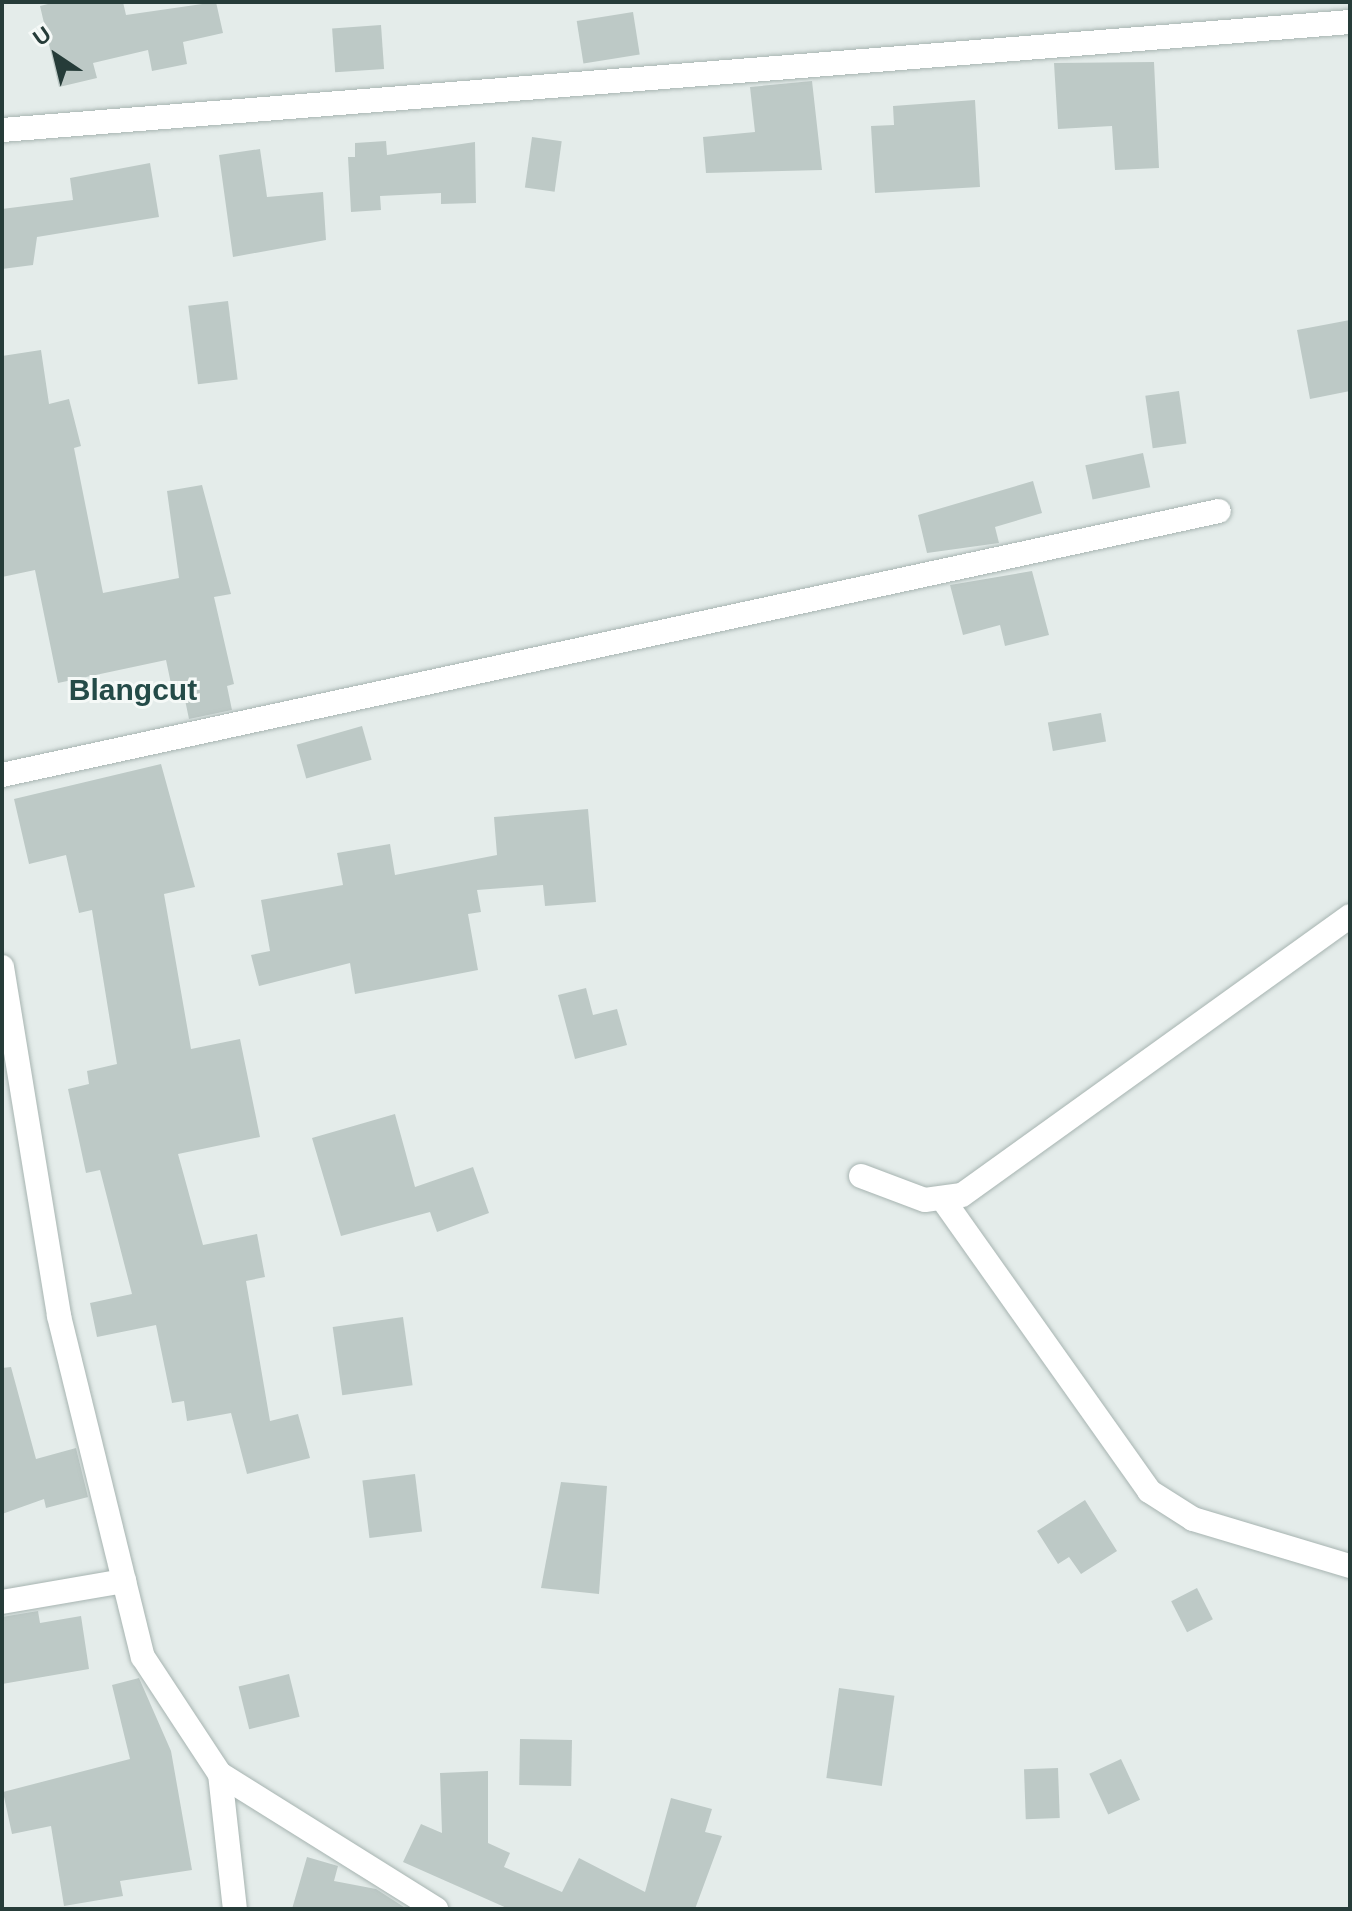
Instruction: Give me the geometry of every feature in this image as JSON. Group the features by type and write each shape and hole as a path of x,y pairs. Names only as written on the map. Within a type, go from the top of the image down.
{"street":[{"path":"2,130 1350,22"},
{"path":"2,775 1219,511"},
{"path":"944,1201 980,1186 1350,916"},
{"path":"2,967 59,1316 143,1657 220,1774 436,1909"},
{"path":"861,1176 944,1201 1149,1491 1193,1519 1350,1566"},
{"path":"2,1602 124,1581"},
{"path":"220,1774 235,1909"}],"building":[{"path":"56,2 123,2 126,15 216,2 223,33 183,42 187,64 152,71 148,50 93,63 97,78 59,87 40,6"},
{"path":"633,12 640,54 583,63 577,21"},
{"path":"381,25 384,69 335,72 332,28"},
{"path":"1154,62 1159,168 1115,170 1112,126 1058,129 1054,63"},
{"path":"812,81 822,170 706,173 703,137 755,132 750,87"},
{"path":"975,100 980,187 875,193 871,126 894,125 893,106"},
{"path":"532,137 562,141 555,192 525,188"},
{"path":"386,141 387,155 475,142 476,203 441,204 441,193 380,196 381,210 351,212 348,157 355,157 355,143"},
{"path":"260,149 267,197 323,192 326,240 233,257 219,155"},
{"path":"150,163 159,217 37,237 33,265 2,269 2,209 73,200 70,178"},
{"path":"228,301 238,379 198,384 188,306"},
{"path":"1350,320 1350,391 1310,399 1297,330"},
{"path":"41,350 49,404 69,399 81,446 74,448 103,593 179,578 167,491 202,485 231,594 214,597 234,684 227,686 232,710 189,719 184,695 174,698 166,660 58,683 35,570 2,577 2,356"},
{"path":"1179,391 1186,443 1153,448 1145,396"},
{"path":"1143,453 1150,487 1093,500 1085,465"},
{"path":"1033,481 1042,513 995,527 999,543 927,553 918,515"},
{"path":"1032,571 1049,635 1005,646 1000,625 963,635 950,585"},
{"path":"1101,713 1106,742 1053,751 1048,722"},
{"path":"362,726 372,760 306,778 297,745"},
{"path":"161,764 195,887 164,894 191,1049 240,1039 260,1137 178,1154 203,1245 257,1234 265,1277 246,1281 270,1421 298,1414 310,1458 247,1474 231,1413 187,1421 184,1401 172,1403 156,1325 97,1337 90,1303 132,1294 100,1170 86,1173 68,1089 89,1084 87,1071 117,1064 92,910 79,913 66,855 29,864 14,799"},
{"path":"588,809 596,902 545,906 543,885 477,890 481,912 468,914 478,970 355,994 350,963 259,986 251,955 270,951 261,900 343,885 337,853 390,844 395,875 497,855 494,817"},
{"path":"586,988 593,1015 617,1009 627,1045 575,1059 558,995"},
{"path":"395,1114 415,1187 473,1167 489,1213 437,1232 430,1212 341,1236 312,1138"},
{"path":"403,1317 413,1385 342,1395 333,1327"},
{"path":"11,1367 36,1459 76,1448 88,1497 46,1508 44,1499 2,1514 2,1368"},
{"path":"415,1474 422,1532 369,1538 362,1480"},
{"path":"561,1482 607,1486 599,1594 541,1588"},
{"path":"1085,1500 1117,1551 1081,1574 1069,1557 1058,1564 1037,1531"},
{"path":"1197,1588 1213,1619 1187,1632 1171,1601"},
{"path":"38,1611 40,1623 81,1616 89,1669 2,1684 2,1617"},
{"path":"289,1674 300,1717 249,1729 239,1687"},
{"path":"139,1678 171,1751 192,1870 120,1881 123,1896 64,1906 51,1826 12,1834 3,1792 130,1759 112,1685"},
{"path":"839,1688 894,1696 882,1786 826,1778"},
{"path":"520,1739 572,1740 571,1786 519,1785"},
{"path":"1121,1759 1140,1800 1108,1815 1089,1774"},
{"path":"1058,1768 1060,1818 1026,1819 1024,1769"},
{"path":"488,1771 488,1843 510,1853 504,1867 562,1892 579,1858 645,1892 671,1798 712,1809 705,1832 722,1836 695,1909 509,1909 403,1862 421,1824 442,1833 440,1773"},
{"path":"307,1857 338,1866 334,1881 376,1889 407,1909 292,1909"}],"district":[{"name":"Blangcut","path":"133,690"}]}
